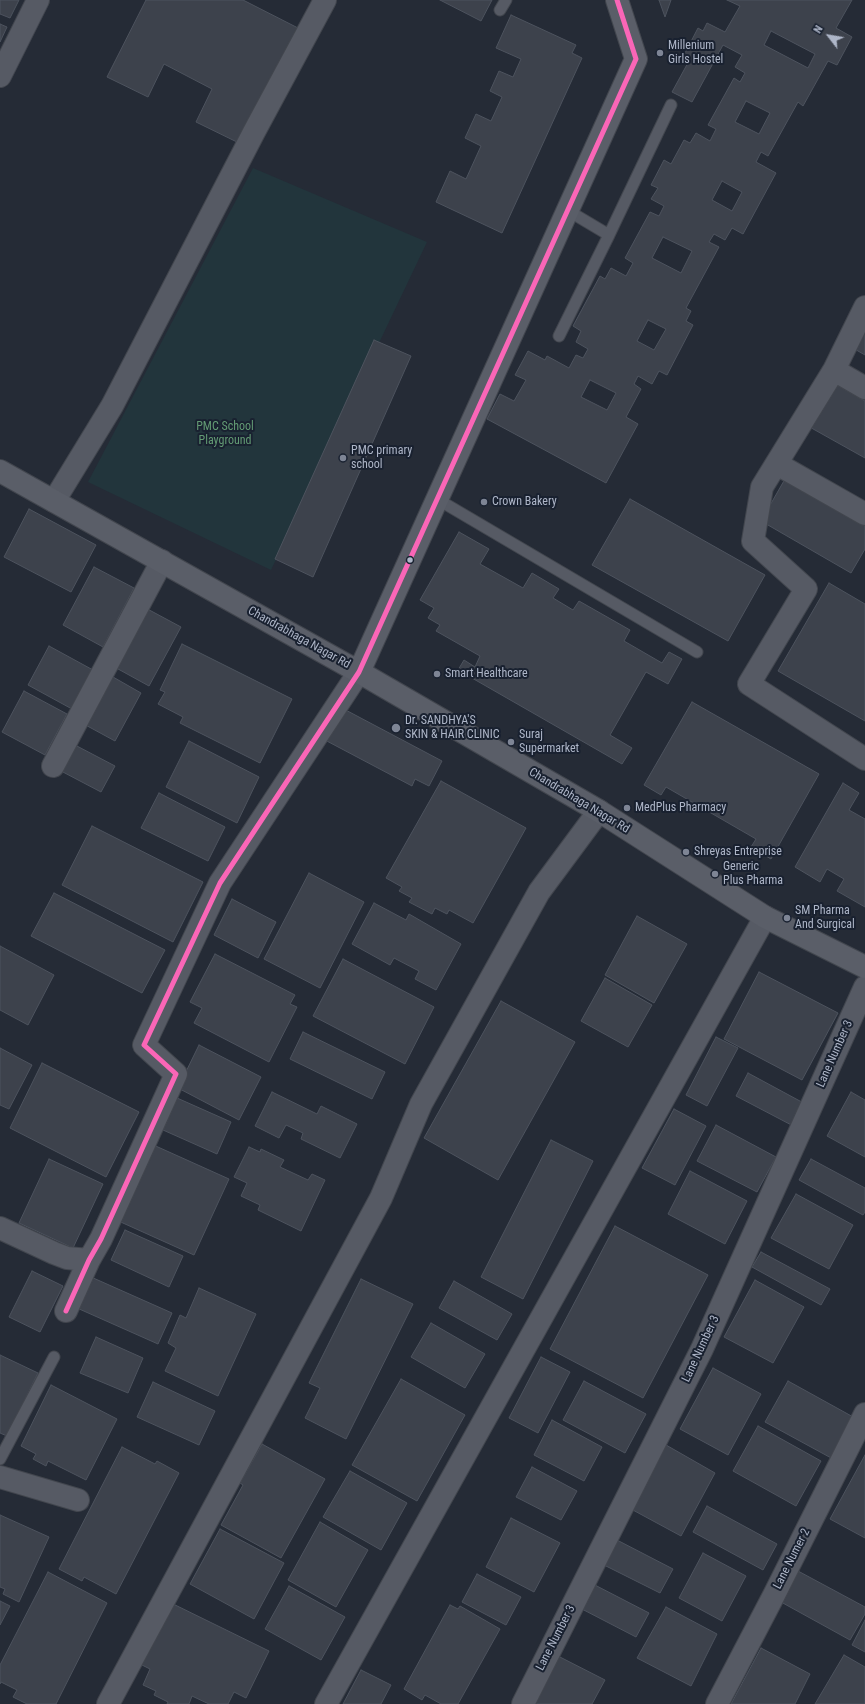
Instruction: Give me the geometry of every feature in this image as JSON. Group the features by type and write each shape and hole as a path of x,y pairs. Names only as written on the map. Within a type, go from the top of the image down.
{"street":[{"path":"0,76 38,0"},
{"path":"54,501 112,406 254,132 325,0"},
{"path":"66,1311 89,1260 102,1239 176,1074 144,1045 220,883 359,672 636,59 617,0"},
{"path":"865,307 834,370 762,488 753,541 806,589 749,684 865,759"},
{"path":"834,370 865,388"},
{"path":"777,464 865,514"},
{"name":"Chandrabhaga Nagar Rd","path":"0,471 359,672 599,811 764,917 865,967"},
{"path":"52,766 162,561"},
{"path":"108,1704 381,1198 420,1104 539,892 599,811"},
{"path":"326,1704 764,917"},
{"name":"Lane Number 3","path":"523,1704 702,1349 865,987"},
{"path":"0,1228 67,1258 89,1260"},
{"name":"Lane Numer 2","path":"717,1704 774,1595 865,1414"},
{"path":"0,1476 78,1500"}],"lane":[{"path":"559,336 610,235 671,105"},
{"path":"567,210 610,235"},
{"path":"437,499 697,652"},
{"path":"0,1459 54,1357"}],"green space":[{"name":"PMC School Playground","path":"253,168 427,242 271,570 88,482"}],"building":[{"path":"0,0 19,0 10,18 0,14"},
{"path":"146,0 243,0 298,28 239,143 196,122 212,89 164,64 148,97 107,77"},
{"path":"440,0 492,0 481,21"},
{"path":"659,0 671,0 665,17"},
{"path":"727,0 852,0 836,28 852,37 837,65 828,61 803,106 798,102 768,156 761,152 756,162 776,173 743,234 732,228 725,240 714,234 709,242 719,247 686,308 691,311 686,321 693,325 667,375 659,371 652,384 638,376 634,384 641,389 626,417 638,424 606,483 487,419 500,394 514,401 526,380 515,375 528,351 545,360 547,356 569,368 576,355 583,358 588,349 576,342 581,331 573,326 600,276 605,279 611,268 626,276 633,263 625,258 650,212 659,216 664,206 651,199 658,188 651,185 664,160 671,164 684,140 690,143 696,133 710,141 716,129 708,125 734,78 740,82 745,73 735,67 742,55 723,45 692,102 672,92 690,59 684,55 698,28 703,31 707,23 725,32 740,6","holes":["771,31 815,54 808,68 764,45","746,101 770,113 759,134 735,122","722,181 742,192 732,211 712,200","663,237 692,251 681,273 652,258","648,320 666,329 654,350 637,341","590,380 616,393 607,410 581,397"]},
{"path":"511,15 576,45 572,53 582,58 502,233 436,202 450,171 466,179 481,146 465,138 476,114 491,121 502,97 490,91 499,71 513,77 521,59 496,48"},
{"path":"0,24 7,27 0,42"},
{"path":"865,322 865,355 851,347"},
{"name":"PMC primary school","path":"374,340 411,356 313,577 275,559"},
{"path":"832,382 865,401 865,458 806,425"},
{"path":"785,479 865,525 865,549 851,573 761,521"},
{"path":"630,499 765,575 728,641 592,565"},
{"path":"29,509 96,545 71,592 4,557"},
{"path":"459,532 489,549 480,564 523,588 532,573 559,589 553,598 573,610 579,601 630,630 624,641 662,663 669,652 682,659 668,684 646,672 610,735 632,748 622,764 458,670 464,660 475,667 480,656 436,631 440,625 428,618 434,608 420,600"},
{"path":"94,567 134,588 103,647 63,625"},
{"path":"829,583 865,604 865,721 778,671"},
{"path":"140,605 181,627 149,686 109,664"},
{"path":"182,644 292,699 260,763 180,723 183,717 158,704 165,692 160,690"},
{"path":"49,646 93,670 72,709 28,685"},
{"path":"106,673 141,693 115,741 80,722"},
{"path":"24,691 67,714 45,755 2,732"},
{"path":"692,702 819,774 771,859 751,847 756,839 666,787 661,795 644,785"},
{"path":"340,707 442,761 429,786 415,779 412,786 323,739"},
{"path":"189,741 259,777 237,823 166,787"},
{"path":"75,745 115,766 101,792 61,771"},
{"path":"441,781 526,828 473,923 449,910 447,914 435,908 432,914 409,902 412,898 399,891 402,887 386,878"},
{"path":"843,783 859,793 849,810 865,819 865,907 837,891 844,879 827,869 820,882 795,867"},
{"path":"159,793 225,827 208,861 141,828"},
{"path":"92,826 203,882 173,942 62,885"},
{"path":"309,873 364,902 320,988 264,959"},
{"path":"54,893 165,950 142,993 31,936"},
{"path":"232,899 276,922 258,958 214,935"},
{"path":"374,903 406,920 409,914 461,944 436,990 415,979 419,971 394,958 390,965 352,944"},
{"path":"637,916 687,944 654,1003 605,975"},
{"path":"0,946 54,975 28,1025 0,1010"},
{"path":"215,954 295,995 290,1004 297,1007 269,1062 194,1023 202,1008 190,1002"},
{"path":"343,959 434,1007 405,1064 313,1016"},
{"path":"759,972 838,1013 802,1080 724,1039"},
{"path":"605,978 652,1005 628,1047 581,1021"},
{"path":"501,1001 575,1042 498,1180 424,1138"},
{"path":"303,1032 385,1072 372,1099 290,1059"},
{"path":"716,1037 738,1048 707,1106 686,1095"},
{"path":"199,1045 261,1077 239,1120 178,1088"},
{"path":"0,1048 32,1065 9,1109 0,1105"},
{"path":"42,1063 139,1112 106,1177 10,1128"},
{"path":"748,1073 811,1107 799,1129 736,1096"},
{"path":"272,1092 317,1114 321,1106 357,1124 340,1158 301,1139 303,1133 286,1125 279,1138 255,1126"},
{"path":"851,1092 865,1100 865,1157 827,1136"},
{"path":"177,1098 231,1122 217,1154 163,1130"},
{"path":"674,1109 706,1126 675,1185 642,1168"},
{"path":"716,1125 776,1157 757,1192 697,1161"},
{"path":"551,1140 593,1161 523,1299 481,1277"},
{"path":"149,1143 229,1179 194,1255 114,1219"},
{"path":"249,1147 260,1152 261,1149 284,1160 280,1167 308,1180 312,1174 325,1180 301,1231 258,1210 260,1205 241,1196 247,1183 234,1177"},
{"path":"49,1159 103,1184 73,1248 19,1223"},
{"path":"811,1159 865,1188 865,1212 863,1215 799,1180"},
{"path":"690,1171 747,1201 725,1244 668,1214"},
{"path":"796,1194 853,1225 829,1269 771,1238"},
{"path":"615,1226 708,1275 643,1398 550,1349"},
{"path":"125,1230 183,1256 169,1287 111,1260"},
{"path":"761,1252 830,1289 821,1305 752,1267"},
{"path":"32,1271 63,1286 40,1332 9,1317"},
{"path":"91,1277 172,1313 158,1344 77,1308"},
{"path":"361,1279 413,1304 346,1439 305,1418 320,1388 309,1383"},
{"path":"755,1280 804,1307 773,1363 724,1337"},
{"path":"454,1281 512,1314 497,1340 439,1308"},
{"path":"199,1288 256,1314 218,1396 165,1371 176,1348 168,1343 180,1315 186,1318"},
{"path":"431,1323 485,1354 465,1388 411,1357"},
{"path":"96,1337 143,1358 128,1393 80,1373"},
{"path":"0,1355 38,1373 7,1436 0,1433"},
{"path":"541,1357 570,1372 538,1433 509,1418"},
{"path":"713,1368 761,1394 728,1455 680,1429"},
{"path":"401,1379 465,1415 417,1501 352,1465"},
{"path":"584,1381 646,1414 625,1453 563,1420"},
{"path":"788,1381 855,1418 833,1459 765,1422"},
{"path":"153,1382 215,1411 199,1445 137,1417"},
{"path":"51,1385 117,1419 86,1480 48,1461 46,1466 33,1459 36,1454 21,1446"},
{"path":"552,1420 602,1447 584,1481 534,1455"},
{"path":"758,1426 821,1461 796,1506 733,1471"},
{"path":"262,1444 325,1479 281,1558 221,1525 243,1485 240,1483"},
{"path":"666,1445 715,1473 681,1536 631,1509"},
{"path":"122,1447 155,1464 157,1461 179,1473 116,1594 84,1577 82,1581 59,1569"},
{"path":"865,1455 865,1538 830,1519"},
{"path":"532,1467 577,1491 561,1520 516,1497"},
{"path":"350,1471 407,1503 381,1550 323,1517"},
{"path":"707,1506 777,1544 763,1570 693,1532"},
{"path":"0,1515 49,1537 19,1602 3,1594 5,1589 0,1587"},
{"path":"511,1518 560,1543 534,1592 486,1567"},
{"path":"320,1522 368,1550 336,1607 288,1580"},
{"path":"220,1529 284,1563 254,1619 190,1584"},
{"path":"615,1539 673,1569 660,1593 602,1564"},
{"path":"703,1553 746,1576 722,1621 679,1598"},
{"path":"798,1571 865,1607 865,1614 850,1640 781,1602"},
{"path":"48,1572 107,1603 56,1704 27,1704 13,1697 17,1690 1,1682 0,1684 0,1665"},
{"path":"477,1574 521,1597 506,1625 462,1602"},
{"path":"591,1583 649,1613 636,1637 578,1607"},
{"path":"289,1586 345,1617 321,1660 265,1629"},
{"path":"0,1601 10,1606 0,1625"},
{"path":"167,1601 269,1651 246,1698 234,1692 228,1704 209,1704 192,1696 189,1704 167,1704 168,1702 154,1695 156,1691 143,1685 150,1669 136,1662"},
{"path":"450,1605 458,1609 460,1606 500,1629 458,1704 441,1704 425,1695 422,1700 404,1689"},
{"path":"666,1607 717,1634 691,1686 637,1658"},
{"path":"865,1620 865,1652 852,1645"},
{"path":"761,1648 810,1674 795,1704 731,1704"},
{"path":"556,1655 605,1680 592,1704 530,1704"},
{"path":"844,1655 865,1667 865,1704 815,1704"},
{"path":"361,1670 391,1685 381,1704 343,1704"}],"transit line":[{"path":"66,1311 89,1260 101,1239 176,1074 144,1045 220,883 359,672 636,59 617,0"}],"place":[{"name":"Millenium Girls Hostel","path":"660,53"},
{"name":"PMC primary school","path":"343,458"},
{"name":"Crown Bakery","path":"484,502"},
{"name":"Smart Healthcare","path":"437,674"},
{"name":"Dr. SANDHYA'S SKIN & HAIR CLINIC","path":"396,728"},
{"name":"Suraj Supermarket","path":"511,742"},
{"name":"MedPlus Pharmacy","path":"627,808"},
{"name":"Shreyas Entreprise","path":"686,852"},
{"name":"Generic Plus Pharma","path":"715,874"},
{"name":"SM Pharma And Surgical","path":"787,918"}]}
